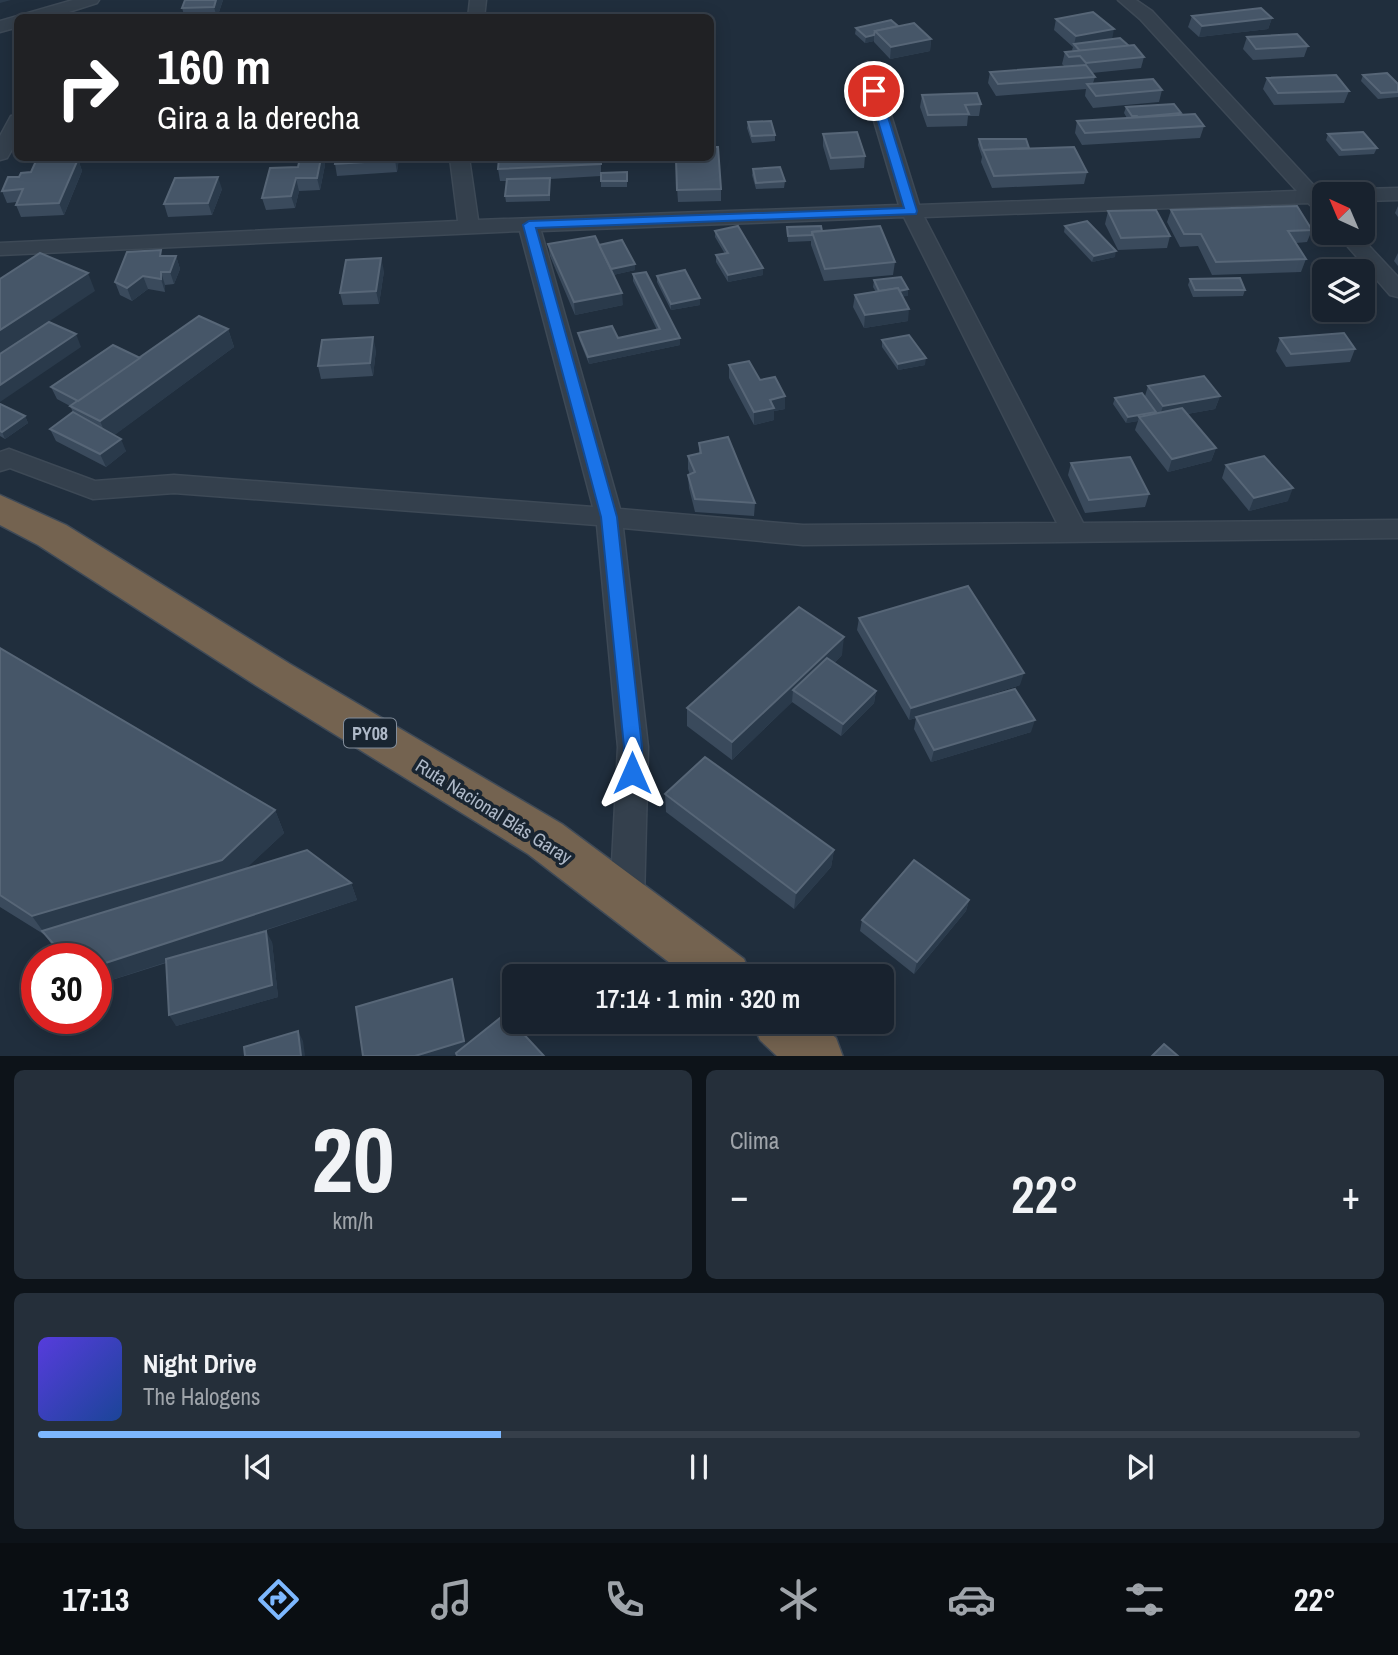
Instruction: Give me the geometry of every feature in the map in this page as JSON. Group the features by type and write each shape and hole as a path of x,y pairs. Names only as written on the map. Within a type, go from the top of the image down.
{"highway":[{"name":"Ruta Nacional Blás Garay","path":"0,509 52,535 275,676 545,839 710,964"},
{"path":"792,1034 817,1056"}],"street":[{"path":"1126,0 1146,15 1312,191"},
{"path":"45,14 80,5"},
{"path":"867,67 911,211 1074,531"},
{"path":"0,154 14,128"},
{"path":"459,161 469,227"},
{"path":"1376,195 1398,194"},
{"path":"0,250 469,227 911,211 1312,201"},
{"path":"529,225 609,517 633,747 627,901"},
{"path":"1357,245 1398,290"},
{"path":"0,461 9,458 93,490 174,484 609,517 803,535 1398,529"}],"building":[{"path":"185,0 216,0 214,7 182,8"},
{"path":"1261,8 1272,18 1202,26 1192,16"},
{"path":"1093,12 1114,29 1076,36 1056,19"},
{"path":"891,20 898,26 875,31 874,35 866,37 856,28"},
{"path":"914,23 931,39 891,47 875,31"},
{"path":"1297,34 1308,46 1256,49 1247,37"},
{"path":"1120,38 1129,46 1080,51 1074,44"},
{"path":"1134,45 1144,57 1086,63 1080,56 1069,57 1065,52"},
{"path":"1086,65 1095,77 998,84 990,72"},
{"path":"1387,73 1398,84 1398,92 1381,93 1363,75"},
{"path":"1336,75 1349,91 1278,93 1267,78"},
{"path":"1153,79 1162,90 1096,96 1087,84"},
{"path":"977,93 981,104 965,105 969,114 928,115 922,95"},
{"path":"1174,104 1181,113 1138,117 1132,116 1126,107"},
{"path":"1195,114 1204,126 1085,133 1077,121"},
{"path":"771,121 775,135 752,136 748,122"},
{"path":"857,132 865,156 831,158 823,134"},
{"path":"1363,132 1377,148 1342,150 1328,134"},
{"path":"979,139 1026,139 1029,148 983,151"},
{"path":"714,147 718,147 721,189 677,190 676,161 714,161"},
{"path":"1074,147 1087,172 994,176 983,150"},
{"path":"36,161 77,161 59,203 16,205 23,189 2,191 8,177 19,177 21,173 31,172"},
{"path":"299,161 320,161 317,178 296,178 291,196 262,198 270,168 298,167"},
{"path":"336,161 380,161 335,164"},
{"path":"499,161 601,161 601,164 498,169"},
{"path":"780,167 785,181 756,183 753,169"},
{"path":"627,172 627,181 601,181 601,173"},
{"path":"218,177 208,203 164,204 175,178"},
{"path":"550,178 549,195 505,196 507,179"},
{"path":"1297,206 1312,230 1288,231 1306,259 1216,262 1201,234 1184,234 1171,210"},
{"path":"1156,210 1170,236 1121,238 1108,211"},
{"path":"1087,221 1116,251 1094,256 1065,226"},
{"path":"738,226 763,268 728,275 716,255 728,253 715,231"},
{"path":"821,226 822,231 812,232 812,235 788,236 787,227"},
{"path":"880,226 895,262 825,269 812,232"},
{"path":"595,236 622,293 574,302 548,244"},
{"path":"622,240 635,264 611,269 599,245"},
{"path":"161,250 160,256 176,256 170,272 161,272 161,279 143,276 127,288 115,282 127,252"},
{"path":"40,253 88,273 0,330 0,279"},
{"path":"381,258 376,291 340,293 346,260"},
{"path":"685,270 700,298 671,304 657,276"},
{"path":"646,272 680,338 588,357 578,333 612,326 618,338 660,329 633,274"},
{"path":"901,277 908,289 879,291 874,280"},
{"path":"1240,278 1245,290 1195,290 1190,279"},
{"path":"898,288 909,309 865,315 855,295"},
{"path":"199,316 228,329 100,421 70,406"},
{"path":"49,322 76,334 0,385 0,354"},
{"path":"1344,333 1355,349 1291,354 1280,338"},
{"path":"909,335 926,358 898,364 882,340"},
{"path":"373,337 370,363 318,366 322,340"},
{"path":"113,345 140,358 78,401 51,387"},
{"path":"749,361 760,380 775,377 785,396 770,400 774,408 754,412 729,365"},
{"path":"1204,376 1220,396 1163,406 1148,386"},
{"path":"1142,393 1156,412 1128,417 1115,398"},
{"path":"0,404 25,416 2,432 0,431"},
{"path":"1182,408 1216,448 1172,459 1139,417"},
{"path":"73,412 121,439 100,454 50,429"},
{"path":"728,437 755,503 695,499 688,475 695,472 688,456 701,453 699,443"},
{"path":"1264,456 1293,488 1254,498 1226,465"},
{"path":"1130,457 1149,494 1089,500 1071,463"},
{"path":"968,586 1024,673 911,708 859,618"},
{"path":"799,607 844,637 732,742 687,708"},
{"path":"0,648 275,810 222,860 32,916 0,895"},
{"path":"827,658 876,691 843,724 793,690"},
{"path":"1015,689 1035,720 934,750 916,717"},
{"path":"705,757 834,850 796,893 665,794"},
{"path":"307,850 351,883 112,961 112,943 53,943 42,931"},
{"path":"914,860 969,900 917,962 862,920"},
{"path":"266,931 272,985 169,1015 166,959"},
{"path":"452,979 464,1041 415,1056 363,1056 356,1007"},
{"path":"502,1016 502,1034 524,1034 544,1056 457,1056 456,1053"},
{"path":"298,1031 301,1056 245,1056 244,1047"},
{"path":"1164,1044 1178,1056 1152,1056"}],"route":[{"path":"632,773 633,747 609,517 529,225 911,211 874,91"}]}
